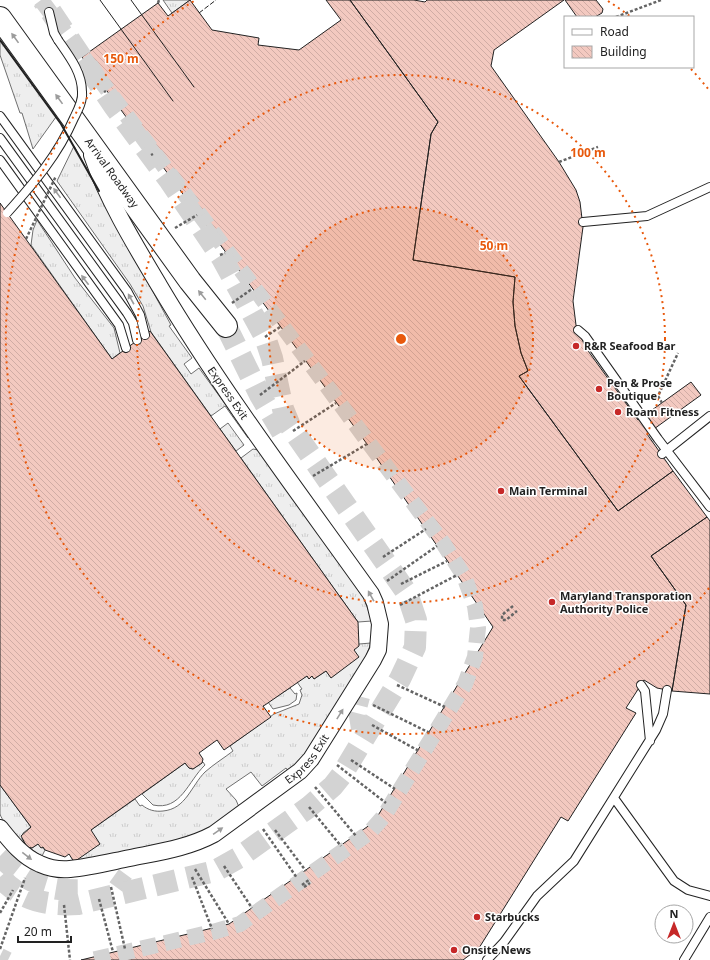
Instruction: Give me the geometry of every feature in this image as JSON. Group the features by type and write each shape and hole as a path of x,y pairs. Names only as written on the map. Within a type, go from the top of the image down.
{"main road":[{"name":"Arrival Roadway","path":"0,18 159,237 221,319"}],"street":[{"name":"Express Exit","path":"86,136 97,169 121,218 196,348 371,594 379,614 382,659 368,701"},
{"name":"Express Exit","path":"129,869 135,864 172,856 185,851 196,843 214,834 307,764 373,660 380,640"},
{"name":"Express Exit","path":"0,828 29,858 41,865 54,868 69,869 89,866 196,843"}],"lane":[{"path":"7,213 32,185 56,154 71,127 82,98 82,86 76,66 54,33 49,12"},
{"path":"0,116 124,286 140,316 145,335"},
{"path":"0,138 127,313 133,323 137,340"},
{"path":"0,160 119,325 126,348"},
{"path":"583,222 647,216 710,187"},
{"path":"578,330 585,336 665,452 710,507"},
{"path":"665,452 710,416"},
{"path":"641,685 645,691 650,741"},
{"path":"487,960 504,942 537,896 574,861 650,741 659,724 667,690"},
{"path":"614,798 674,881 688,890 710,896"},
{"path":"684,960 710,917"}],"path":[{"path":"619,16 661,0"},
{"path":"559,162 598,147"},
{"path":"159,237 197,215"},
{"path":"220,255 225,253"},
{"path":"221,319 252,289"},
{"path":"266,337 280,327"},
{"path":"662,403 658,396 678,353"},
{"path":"260,395 305,362"},
{"path":"293,431 336,403"},
{"path":"313,476 367,444"},
{"path":"383,557 426,529"},
{"path":"387,581 437,546"},
{"path":"402,584 447,561"},
{"path":"400,605 457,575"},
{"path":"513,606 502,615 502,620 506,620 517,611"},
{"path":"397,685 445,708"},
{"path":"368,701 430,733"},
{"path":"372,725 419,751"},
{"path":"351,760 395,789"},
{"path":"337,765 386,803"},
{"path":"315,787 356,836"},
{"path":"309,807 342,846"},
{"path":"263,829 297,878"},
{"path":"275,830 306,871"},
{"path":"224,866 252,908"},
{"path":"195,869 229,924"},
{"path":"192,877 212,928"},
{"path":"0,949 25,878"},
{"path":"303,886 310,882"},
{"path":"110,888 125,949"},
{"path":"0,913 13,890"},
{"path":"99,899 114,952"},
{"path":"64,905 70,960"}],"green space":[{"path":"163,0 190,0 172,13"},
{"path":"0,40 56,117 33,149 22,113 20,113 0,55"},
{"path":"74,146 171,325 169,326 192,358 184,364 191,374 199,368 249,437 248,438 225,406 211,416 151,332 143,306 130,284 57,181"},
{"path":"37,220 75,278 114,328 120,353 112,359 31,245 33,230"},
{"path":"228,423 244,445 236,451 220,429"},
{"path":"253,449 258,450 364,598 372,621 358,622 241,458"},
{"path":"371,643 365,659 305,757 288,771 286,768 262,786 251,772 226,789 236,800 239,807 207,831 189,838 74,862 91,830 135,799 140,806 142,805 154,811 163,811 177,806 183,801 205,772 233,751 230,746 274,714 299,704 302,695 300,690 302,689 297,682 307,676 309,679 312,676 314,679 326,671 331,677 359,644"},
{"path":"290,688 295,694 297,693 296,700 289,705 273,709 268,702"},
{"path":"203,762 205,765 183,793 171,804 163,806 153,805 142,794 185,763 189,768 193,769"},
{"path":"0,785 31,827 23,833 22,839 25,844 2,819 0,814"},
{"path":"38,844 45,850 42,856 30,848"}],"building":[{"name":"Main Terminal","path":"190,0 212,30 259,38 258,45 299,50 341,20 326,0 350,0 438,122 431,134 413,260 515,277 513,302 515,326 521,353 528,371 519,376 618,511 673,471 707,517 651,556 686,605 672,691 657,688 644,680 626,708 636,713 568,821 561,817 479,948 463,960 81,960 229,924 374,822 493,627 367,444 82,57 158,3 168,16"},
{"path":"350,0 414,0 425,2 427,0 564,0 494,50 491,66 559,162 576,190 580,202 583,227 573,301 576,325 586,348 638,420 691,382 701,395 647,434 673,471 618,511 519,376 528,371 521,353 515,326 513,302 515,277 413,260 431,134 438,122"},
{"path":"565,0 596,0 603,9 602,13 597,16 576,16"},
{"path":"0,203 112,359 150,331 358,622 359,646 354,650 359,657 331,678 326,671 314,679 312,676 309,679 307,676 263,706 271,717 224,750 217,740 199,753 203,759 202,763 193,769 189,768 185,763 91,830 100,844 74,862 69,854 65,857 45,850 38,844 32,848 27,847 21,836 31,827 0,785"},
{"path":"707,517 710,521 710,694 672,691 686,605 651,556"}],"tunnel":[{"path":"41,0 443,543 464,576 475,606 478,628 475,657 465,684 384,816 370,832 240,924 213,932 92,960"},
{"path":"0,877 17,892 26,897 46,903 78,904 215,871 238,858 309,807 333,786 341,776 400,679 415,647 416,620 407,593 290,426 283,409 272,358 265,337 222,258 170,181 114,106 43,0"},
{"path":"226,326 260,395 282,432"},
{"path":"359,729 357,716 362,697"},
{"path":"0,856 10,866 30,880 50,888 88,890"},
{"path":"116,887 129,869"},
{"path":"0,956 8,960"}],"tram line":[{"path":"100,0 173,101"},
{"path":"131,0 194,87"}],"fence":[{"path":"199,13 216,0"}],"wall":[{"path":"0,40 61,124 99,191"}],"place":[{"name":"R&R Seafood Bar","path":"576,346"},
{"name":"Pen & Prose Boutique","path":"599,389"},
{"name":"Roam Fitness","path":"618,412"},
{"name":"Main Terminal","path":"501,491"},
{"name":"Maryland Transporation Authority Police","path":"552,602"},
{"name":"Starbucks","path":"477,917"},
{"name":"Onsite News","path":"454,950"}]}
